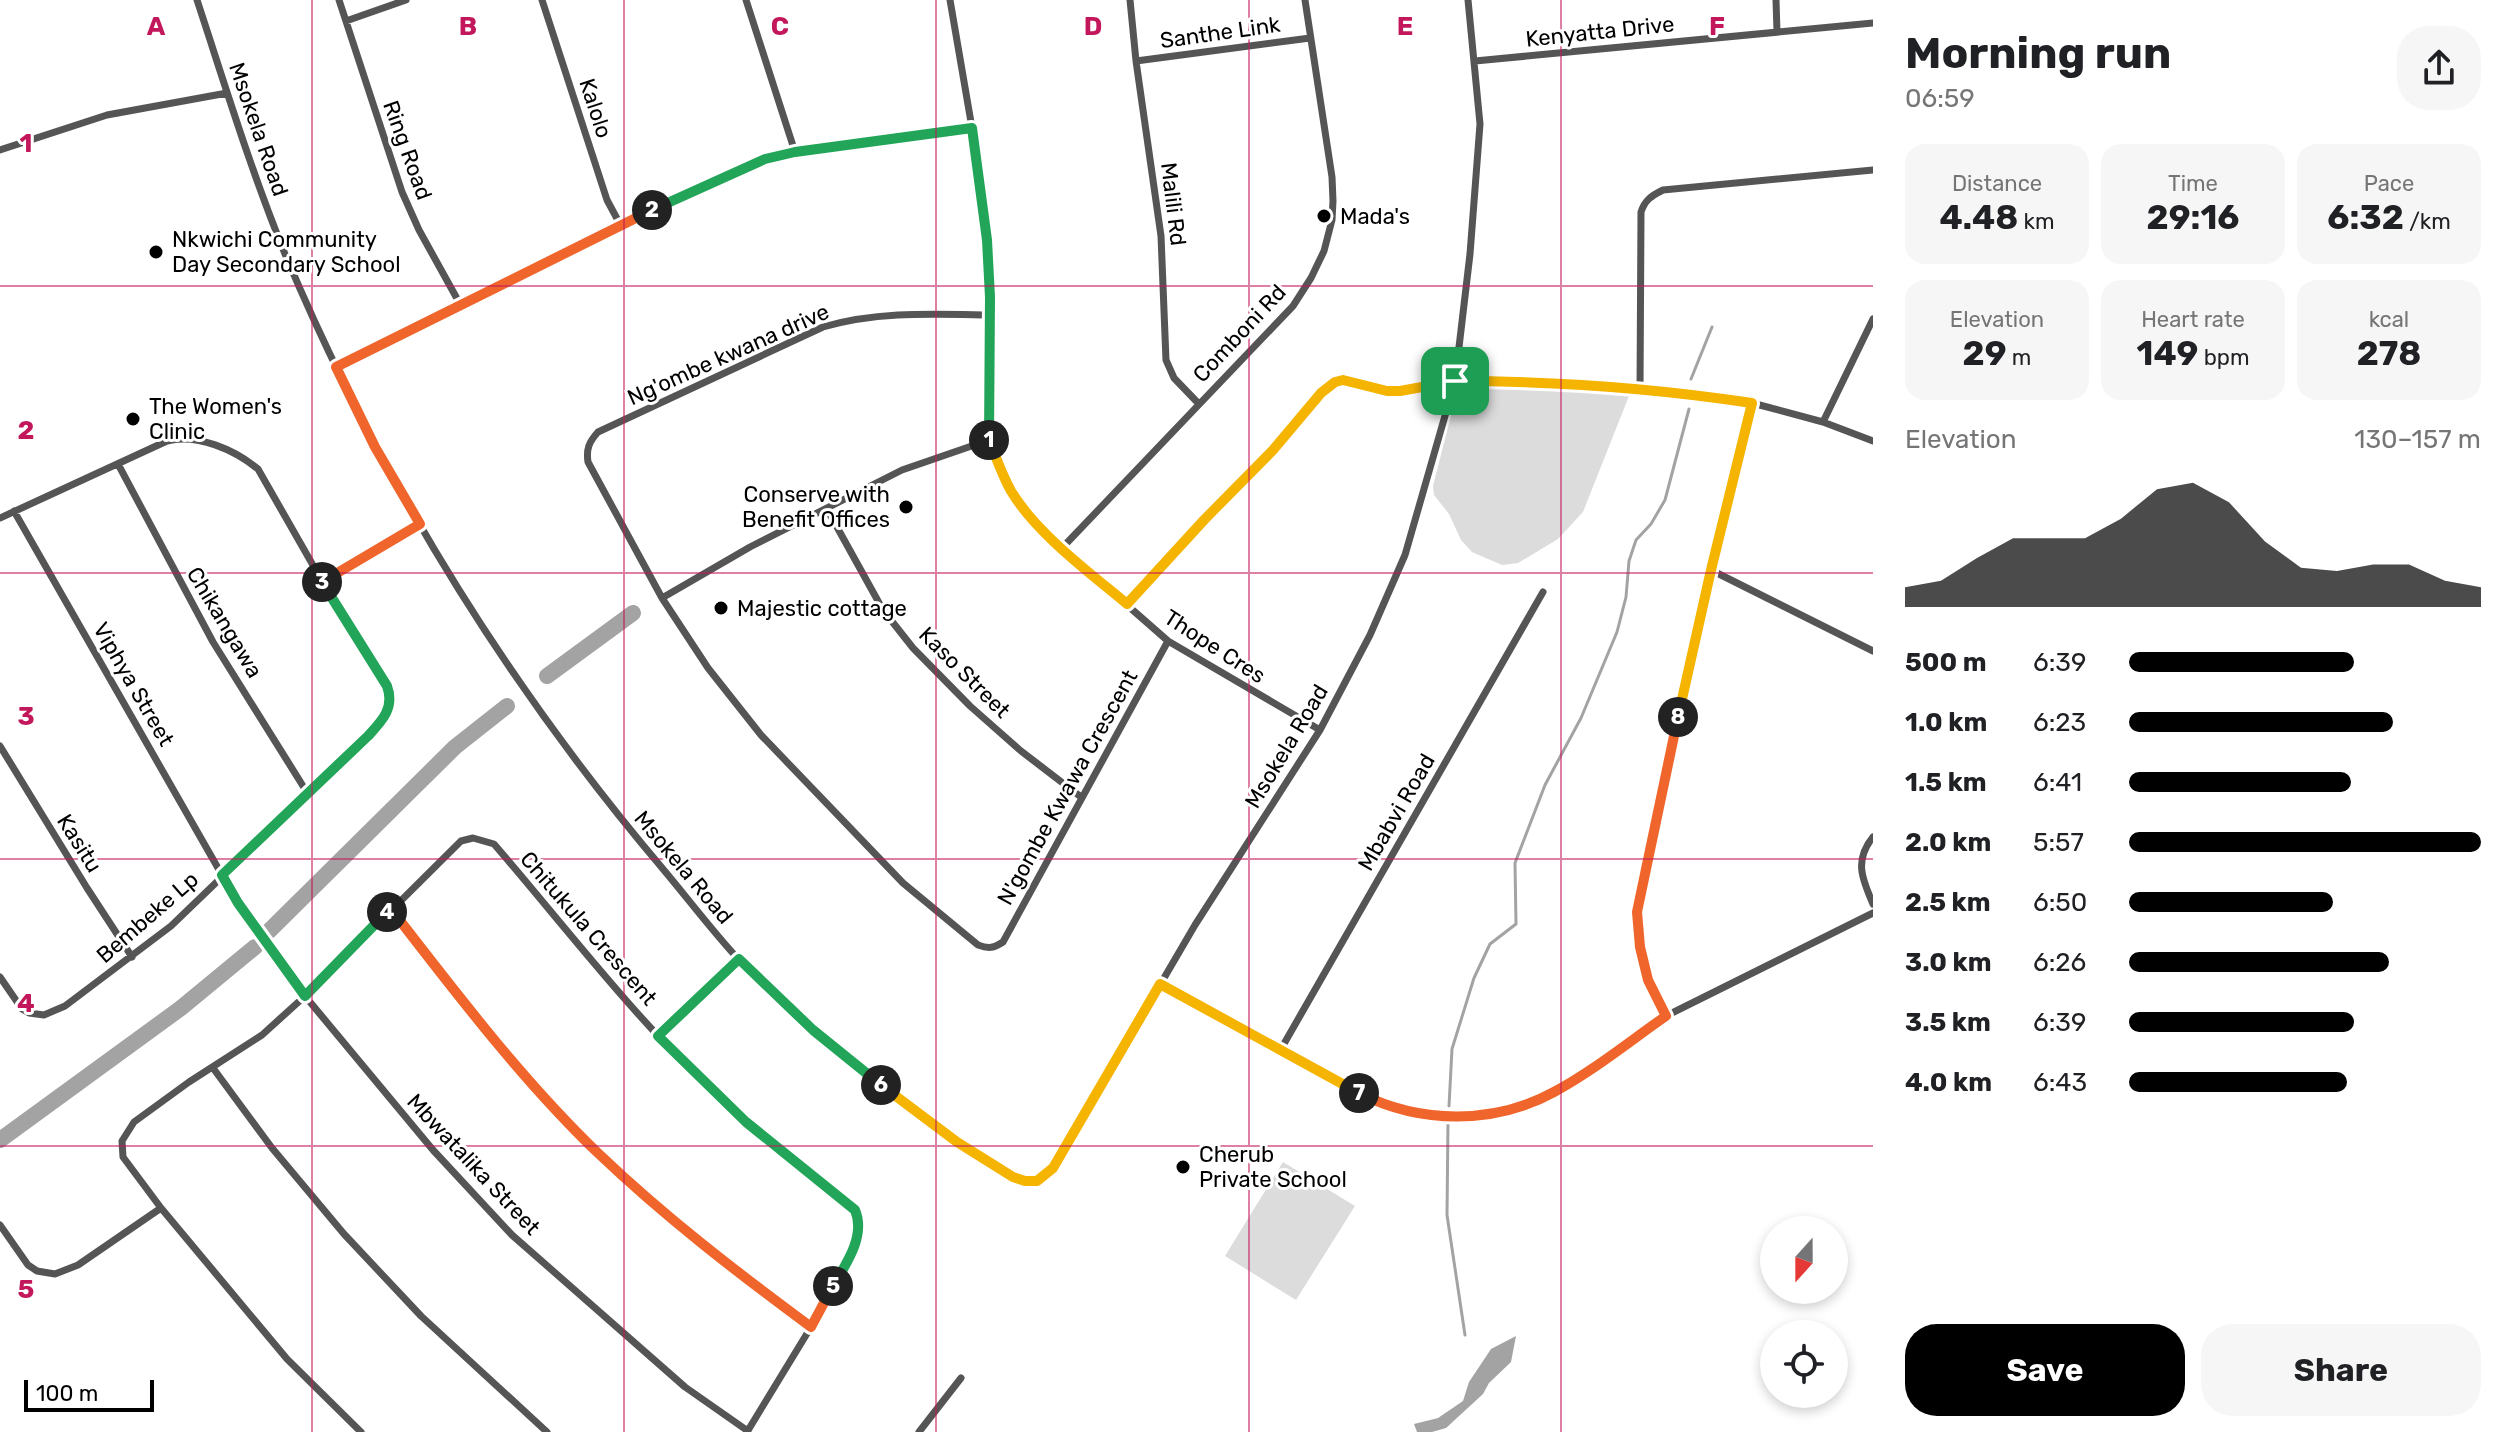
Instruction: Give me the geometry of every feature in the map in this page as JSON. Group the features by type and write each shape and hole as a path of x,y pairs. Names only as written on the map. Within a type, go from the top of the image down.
{"street":[{"name":"Msokela Road","path":"197,0 285,252 336,367 375,447 420,524 478,620 532,700 602,797 739,959 813,1030 910,1108 1013,1177 1025,1181 1037,1181 1053,1168 1195,925 1320,730 1370,635 1405,555 1455,381 1473,226 1480,124 1468,0"},
{"name":"Ring Road","path":"339,0 402,192 460,304"},
{"path":"346,21 406,0"},
{"name":"Kalolo","path":"542,0 607,200 621,226"},
{"path":"746,0 795,152"},
{"name":"Thope Cres","path":"950,0 987,240 989,440 1011,490 1021,506 1062,548 1168,641 1320,730"},
{"name":"Malili Rd","path":"1130,0 1161,236 1166,360 1174,378 1198,403"},
{"name":"Comboni Rd","path":"1062,548 1293,306 1324,251 1332,220 1332,177 1305,0"},
{"path":"1776,0 1777,32"},
{"name":"Kenyatta Drive","path":"1475,61 1873,23"},
{"name":"Santhe Link","path":"1136,61 1310,38"},
{"path":"0,150 115,113 227,93"},
{"path":"336,367 724,176 765,159 795,152 972,128"},
{"path":"1640,390 1641,212 1650,197 1663,190 1873,170"},
{"name":"Ng'ombe kwana drive","path":"662,598 588,462 587,448 598,432 823,327 875,315 990,315"},
{"path":"1823,422 1873,319"},
{"path":"1127,604 1273,450 1321,393 1343,380 1387,391 1455,381 1530,381 1702,395 1752,403 1823,422 1873,441"},
{"path":"1666,1016 1648,980 1640,947 1637,912 1711,570 1752,403"},
{"name":"Bembeke Lp","path":"0,518 179,438 204,442 246,459 258,469 387,686 390,698 383,721 171,926 65,1006 44,1015 29,1013 22,1009 0,977"},
{"path":"662,598 740,552 902,470 989,440"},
{"name":"Chikangawa","path":"118,464 213,642 308,794"},
{"name":"Kaso Street","path":"827,509 883,610 913,648 970,706 1021,751 1081,797"},
{"name":"Viphya Street","path":"14,511 222,875"},
{"path":"322,581 420,524"},
{"path":"1711,570 1873,651"},
{"name":"Mbabvi Road","path":"1281,1049 1543,592"},
{"name":"N'gombe Kwawa Crescent","path":"662,598 708,668 761,735 814,793 903,883 978,945 987,948 995,948 1003,942 1168,641"},
{"name":"Kasitu","path":"0,746 132,957"},
{"path":"1873,837 1863,852 1860,866 1873,904"},
{"name":"Chitukula Crescent","path":"361,1432 287,1359 161,1208 123,1157 122,1146 124,1136 134,1122 262,1035 461,841 473,838 494,844 658,1036 746,1122 855,1210 859,1223 851,1254 747,1432"},
{"name":"Mbwatalika Street","path":"222,875 238,903 305,996 433,1150 512,1235 685,1387 747,1432"},
{"path":"391,909 483,1026 599,1153 747,1280 811,1327"},
{"path":"1160,984 1378,1102 1424,1115 1458,1117 1522,1106 1555,1092 1666,1016 1873,913"},
{"path":"658,1036 739,959"},
{"path":"213,1068 272,1148 344,1234 421,1316 547,1432"},
{"path":"0,1225 28,1265 37,1271 55,1274 78,1265 161,1208"},
{"path":"919,1432 961,1378"}],"shaded area":[{"path":"1458,388 1540,388 1629,396 1583,512 1558,539 1518,563 1502,565 1472,552 1461,540 1449,514 1434,495 1433,486"},
{"path":"1283,1162 1355,1206 1296,1300 1225,1256"},
{"path":"1516,1336 1511,1362 1489,1383 1483,1394 1446,1428 1417,1432 1414,1424 1438,1418 1463,1401 1469,1382 1491,1349"}],"waterway":[{"path":"1691,379 1712,327"},
{"path":"1449,1106 1452,1049 1474,978 1490,944 1516,924 1515,863 1545,785 1581,718 1617,632 1626,597 1629,561 1636,540 1651,524 1665,500 1689,409"},
{"path":"547,676 633,613"},
{"path":"269,931 455,747 507,706"},
{"path":"0,1140 181,1008 255,947"},
{"path":"1448,1122 1447,1215 1465,1335"}],"place":[{"name":"Mada's","path":"1324,216"},
{"name":"Nkwichi Community Day Secondary School","path":"156,252"},
{"name":"The Women's Clinic","path":"133,419"},
{"name":"Conserve with Benefit Offices","path":"906,507"},
{"name":"Majestic cottage","path":"721,608"},
{"name":"Cherub Private School","path":"1183,1167"}],"route":[{"path":"972,128 987,240 990,297 989,440 1021,506 1062,548 1127,604 1273,450 1321,393 1335,382 1343,380 1387,391 1400,391 1455,381 1530,381 1702,395 1752,403 1711,570 1637,912 1640,947 1648,980 1666,1016 1555,1092 1522,1106 1441,1118 1378,1102 1160,984 1053,1168 1037,1181 1025,1181 1013,1177 957,1142 910,1108 813,1030 739,959 658,1036 746,1122 855,1210 859,1223 851,1254 811,1327 747,1280 599,1153 483,1026 391,909 305,996 238,903 222,875 368,736 383,721 389,709 387,686 322,581 420,524 375,447 336,367 707,184 765,159 795,152 972,128"}]}
